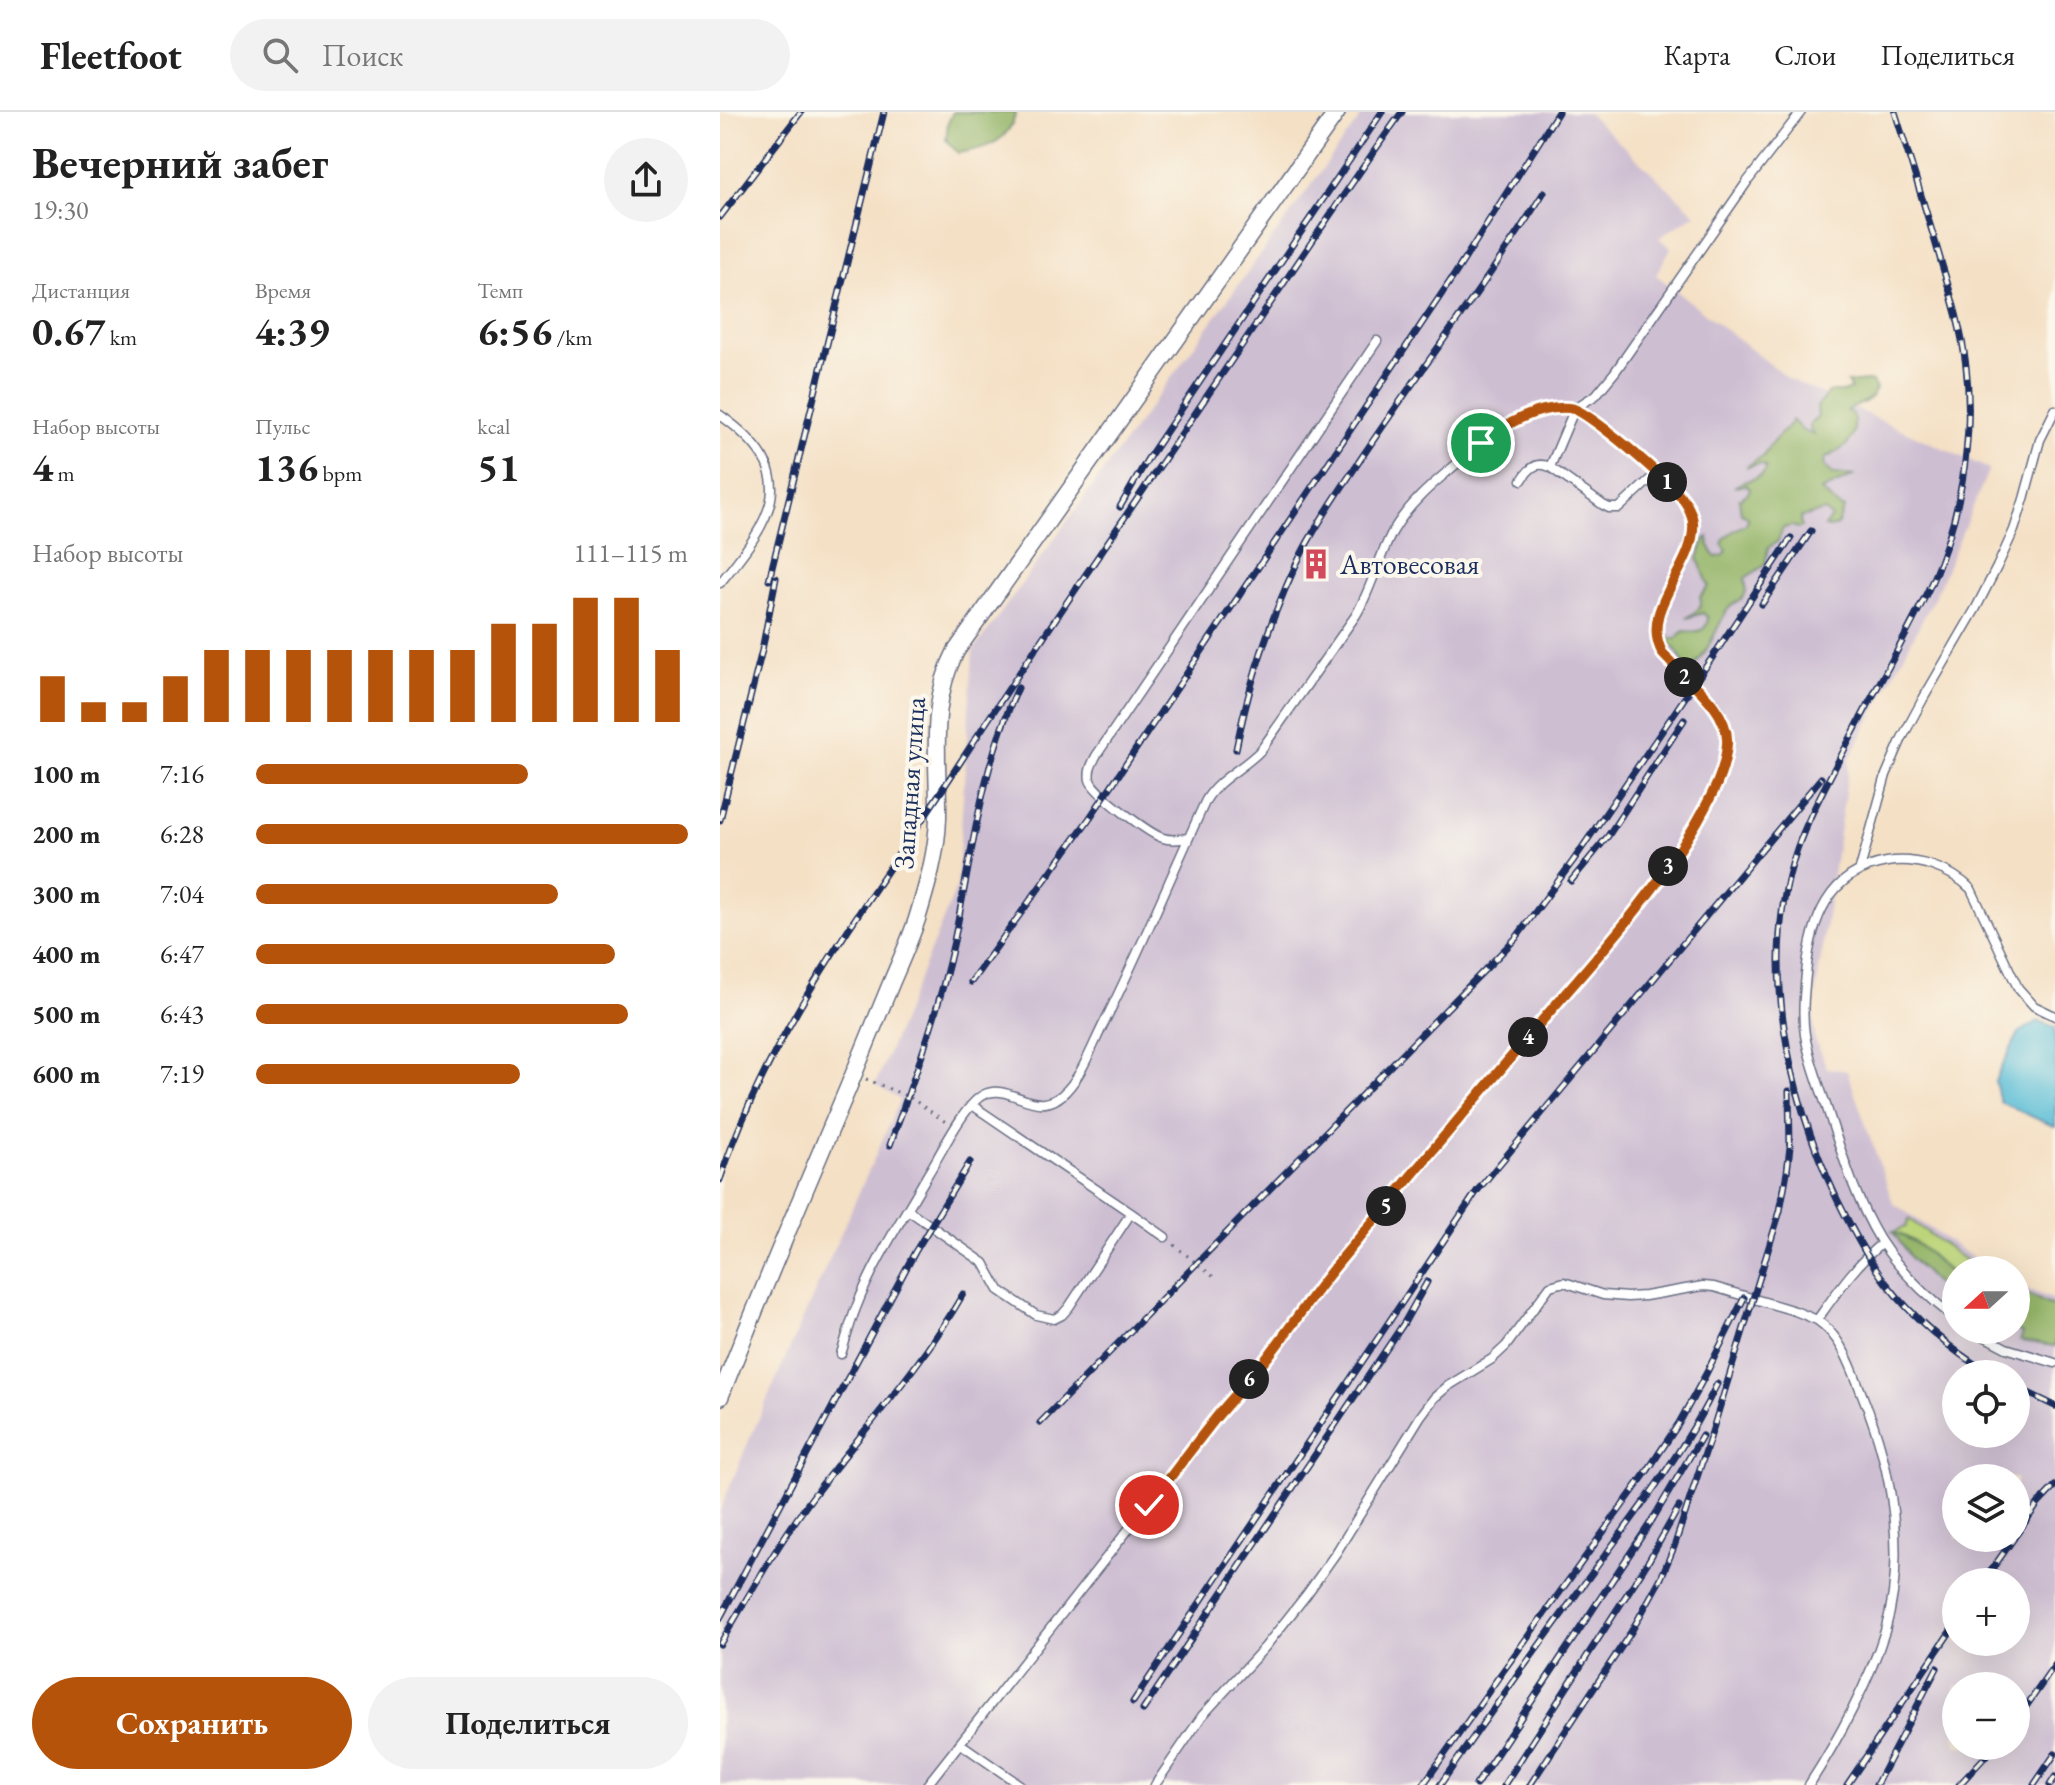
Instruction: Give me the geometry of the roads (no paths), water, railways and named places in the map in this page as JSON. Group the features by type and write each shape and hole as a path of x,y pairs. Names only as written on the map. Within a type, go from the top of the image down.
{"street":[{"name":"Западная улица","path":"720,1397 769,1271 917,920 936,843 936,729 948,665 1337,112"}],"lane":[{"path":"1550,467 1575,408 1596,395 1615,372 1747,182 1801,112"},
{"path":"1188,838 1164,839 1156,835 1093,786 1089,779 1090,769 1377,341"},
{"path":"841,1354 861,1298 886,1247 976,1099 995,1091 1040,1104 1067,1091 1078,1075 1210,793 1261,750 1356,615 1392,532 1408,508 1430,486 1505,425 1540,411 1565,407 1575,408 1657,473 1686,502 1693,525 1689,549 1659,612 1656,636 1663,654 1723,718 1727,732 1726,757 1711,797 1650,893 1336,1266 1268,1357 1217,1417 927,1785"},
{"path":"1860,869 1886,775 1902,738 1997,567 2014,530 2040,440 2055,410"},
{"path":"720,415 749,438 759,451 767,465 772,488 767,517 760,531 720,583"},
{"path":"1522,480 1530,468 1542,464 1603,505 1614,509 1625,504 1657,473"},
{"path":"1942,1307 1897,1264 1869,1221 1844,1161 1810,1056 1804,1014 1807,961 1819,914 1828,897 1860,869 1894,861 1943,870 1960,878 1971,889 2018,988 2034,1006 2055,1016"},
{"path":"972,1105 1165,1237"},
{"path":"908,1210 984,1263 999,1290 1036,1315 1054,1319 1069,1307 1131,1213"},
{"path":"1817,1320 1854,1270 1882,1243"},
{"path":"1155,1785 1202,1716 1273,1638 1307,1594 1434,1398 1492,1359 1518,1331 1550,1286 1564,1282 1603,1295 1627,1297 1714,1287 1808,1315 1825,1325 1841,1344 1877,1432 1892,1501 1895,1541 1891,1605 1876,1657 1840,1735 1809,1785"},
{"path":"1998,1344 2055,1363"},
{"path":"961,1744 1020,1785"}],"water":[{"path":"2038,1021 2055,1027 2055,1127 2000,1102 1995,1081 2019,1033"}],"railway":[{"path":"720,217 801,112"},
{"path":"769,580 884,112"},
{"path":"1120,507 1147,460 1382,112"},
{"path":"720,1180 741,1123 767,1068 827,963 1052,624 1402,112"},
{"path":"971,982 1089,819 1455,274 1558,112"},
{"path":"1895,112 1962,340 1968,398 1965,465 1953,521 1929,589 1822,792 1797,849 1786,892 1780,936 1780,981 1784,1027 1793,1072 1805,1116 1837,1199 1866,1253 1897,1297 1921,1322 1969,1360"},
{"path":"1236,749 1268,632 1311,537 1362,457 1544,192"},
{"path":"1762,604 1811,531"},
{"path":"1040,1423 1516,938 1573,861 1791,538"},
{"path":"720,820 762,650 776,578"},
{"path":"890,1145 941,993 986,780 1005,718 1018,688"},
{"path":"1571,881 1608,836 1684,720"},
{"path":"1133,1702 1477,1191 1821,778"},
{"path":"1530,1785 1631,1632 1674,1547 1780,1211 1790,1147 1789,1091"},
{"path":"720,1618 915,1252 970,1162"},
{"path":"1143,1710 1404,1323 1427,1282"},
{"path":"720,1644 799,1516 909,1374 963,1294"},
{"path":"1423,1785 1679,1423 1744,1298"},
{"path":"1440,1785 1663,1475 1692,1431 1717,1384"},
{"path":"2030,1394 2055,1406"},
{"path":"1476,1785 1651,1522 1702,1436"},
{"path":"2030,1515 2055,1486"},
{"path":"1504,1785 1649,1560 1679,1507"},
{"path":"1993,1568 2004,1552"},
{"path":"1847,1785 1942,1644"},
{"path":"2030,1701 2055,1665"},
{"path":"1876,1785 1937,1668"},
{"path":"2034,1785 2055,1754"},
{"path":"1959,1785 1982,1760"},
{"path":"2050,1785 2055,1777"}],"place":[{"name":"Автовесовая","path":"1316,564"}]}
